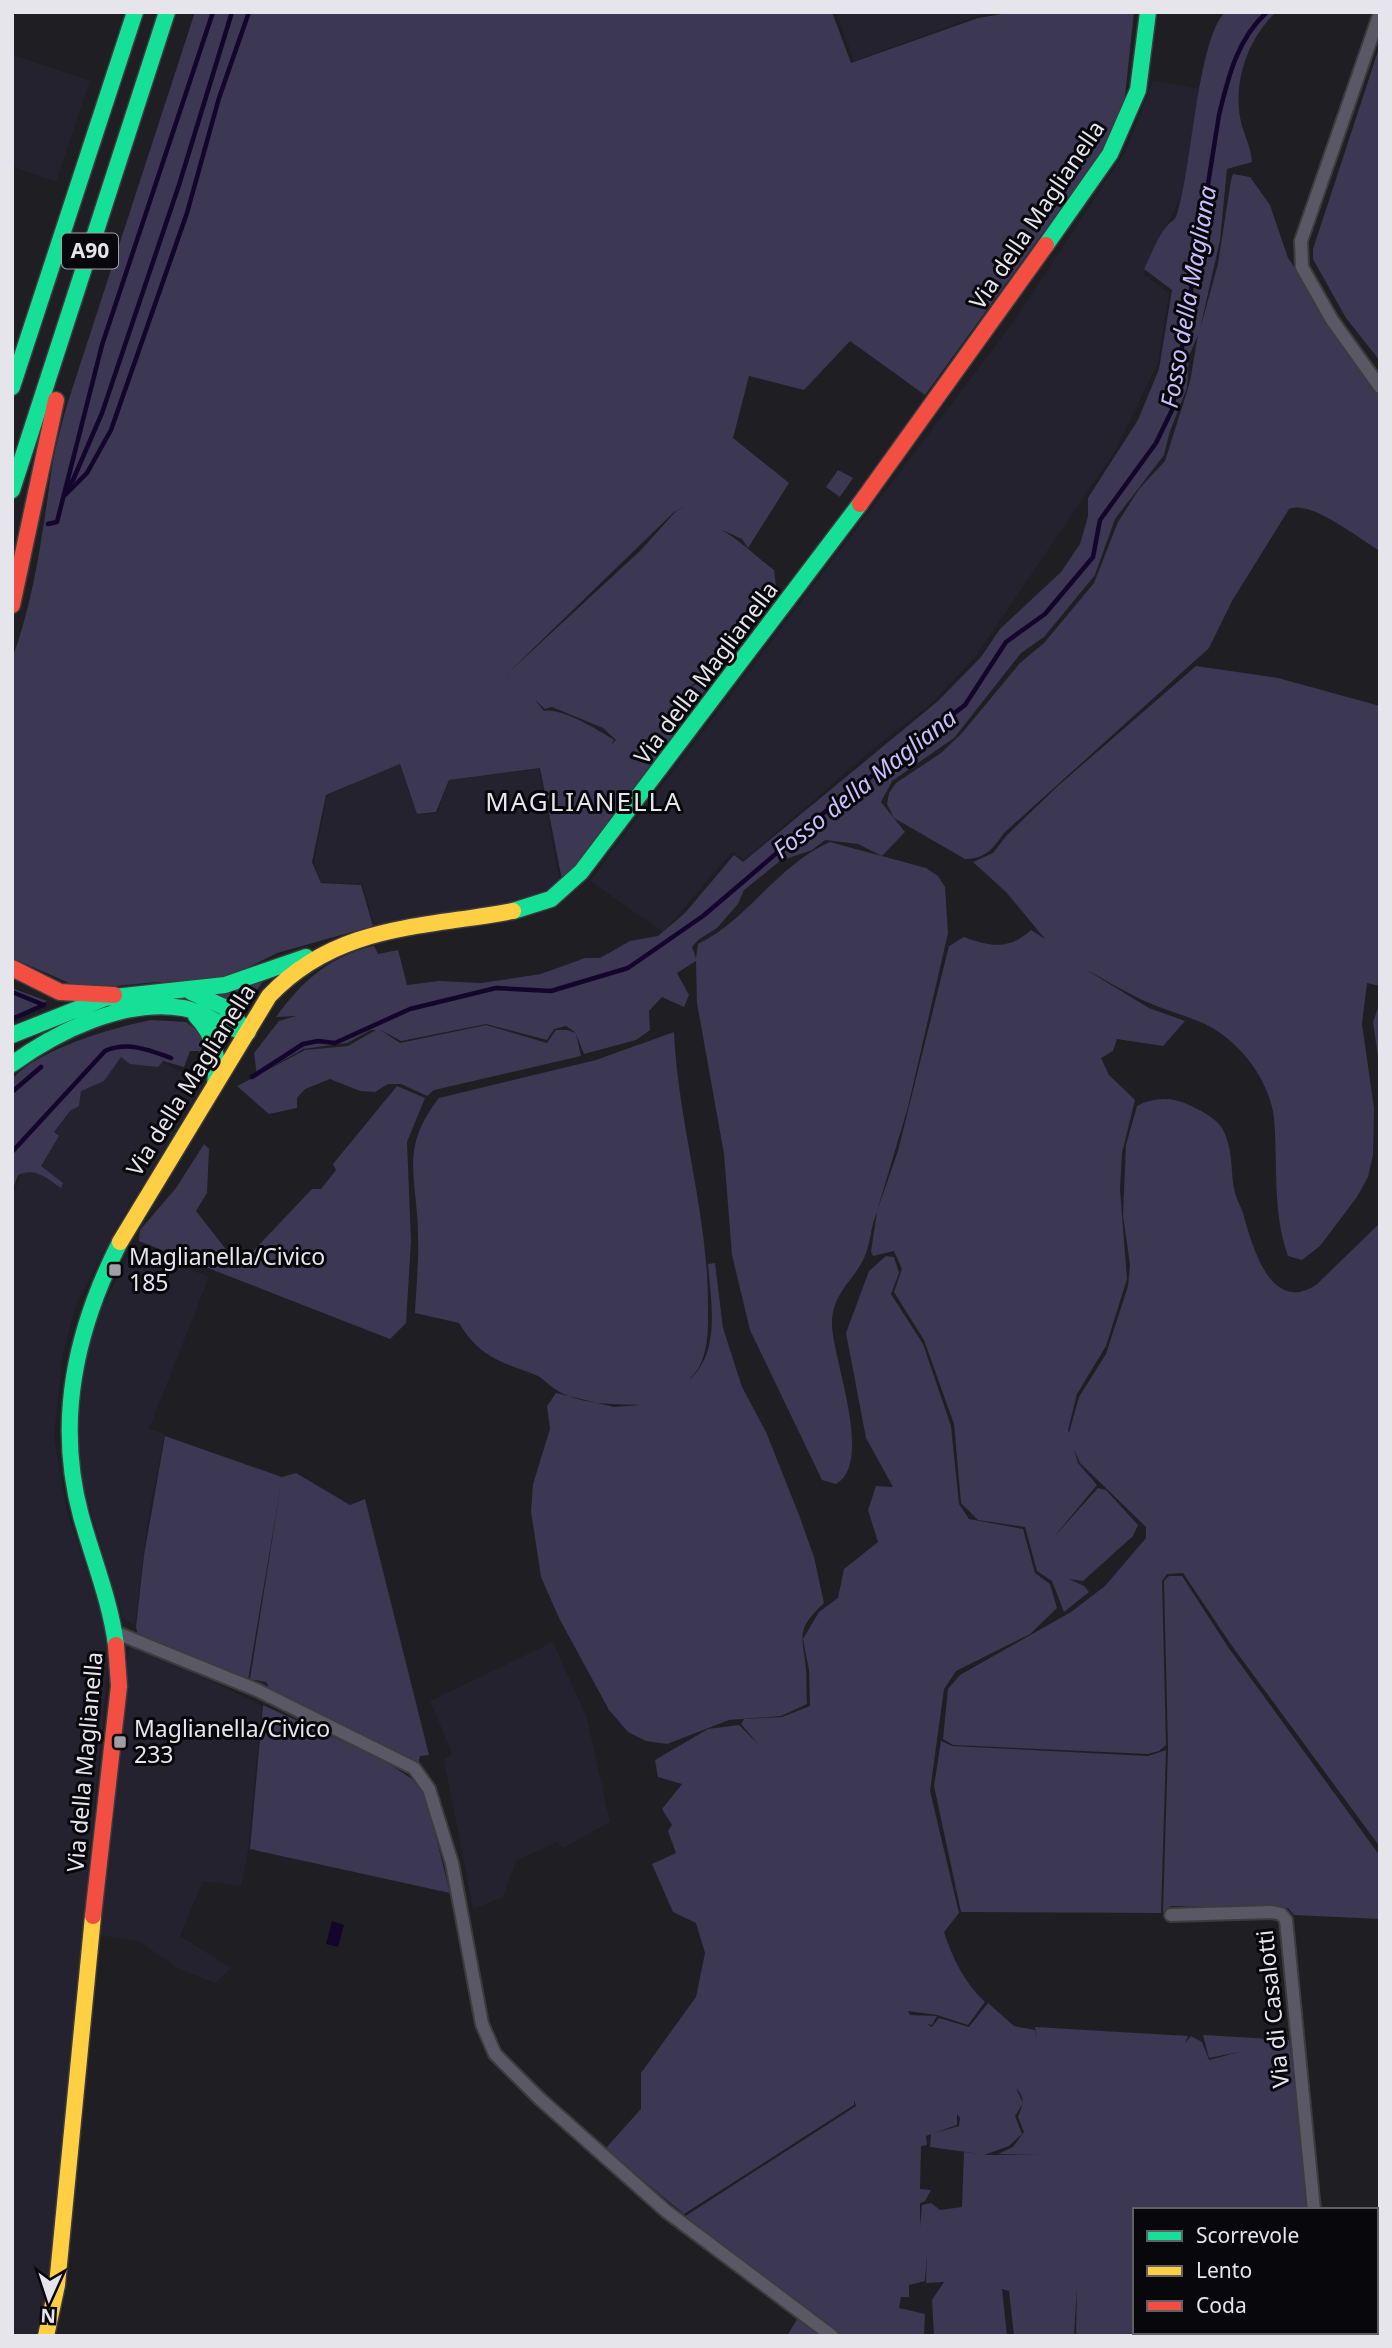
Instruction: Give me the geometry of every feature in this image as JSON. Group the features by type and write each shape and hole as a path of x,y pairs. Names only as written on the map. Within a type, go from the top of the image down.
{"main road":[{"name":"A90","path":"12,387 135,12"},
{"name":"A90","path":"12,490 167,12"},
{"name":"Via della Maglianella","path":"46,2336 57,2285 86,1976 119,1686 117,1633 73,1482 69,1434 74,1371 84,1323 109,1259 215,1090 276,986 296,968 320,954 376,934 523,909 551,900 569,886 794,594 994,320 1110,154 1138,90 1146,45 1148,12"},
{"path":"12,605 61,379 65,329"},
{"path":"12,968 60,992 89,996 114,995 150,990 188,991 226,985 279,963 320,954"},
{"path":"188,991 225,1004 237,1014 248,1032"},
{"path":"12,1035 114,995"},
{"path":"12,1064 42,1043 111,1017 151,1008 188,1010 223,1028 248,1032"},
{"path":"188,1010 209,1032 216,1049 215,1090"}],"street":[{"path":"1380,13 1301,241 1301,267 1332,320 1380,387"},
{"path":"117,1633 257,1690 414,1768 429,1789 452,1863 482,2024 495,2054 540,2099 666,2211 832,2336"},
{"name":"Via di Casalotti","path":"1171,1914 1272,1912 1281,1914 1286,1920 1314,2208"}],"shaded area":[{"path":"195,12 832,12 851,63 978,18 1014,12 1134,12 1121,116 1103,150 925,395 850,341 804,390 749,376 733,438 789,483 748,548 742,539 720,529 774,570 776,587 706,676 683,691 706,679 711,682 620,808 562,880 540,768 449,780 436,812 417,814 400,764 326,795 312,862 321,883 361,885 373,926 277,953 231,976 191,982 157,982 83,989 12,958 12,659 32,591 54,457 67,405","holes":["685,507 676,511 641,550 507,674 675,511","535,700 545,709 552,707 603,728 616,740 611,745 614,740 599,731 560,712 544,711"]},
{"path":"836,12 997,12 977,16 854,61"},
{"path":"1225,12 1276,12 1250,49 1240,79 1239,111 1252,162 1227,169 1220,240 1200,329 1218,264 1231,180 1233,174 1250,177 1270,205 1288,258 1380,391 1380,551 1322,515 1298,507 1289,509 1232,601 1209,648 1004,833 988,852 965,859 894,818 887,804 889,793 896,783 941,753 962,733 1020,663 1044,643 1094,583 1118,522 1139,489 1165,461 1190,382 1198,335 1189,356 1187,388 1170,431 1164,455 1115,519 1095,575 1044,637 1021,653 954,738 892,781 881,802 905,832 882,856 858,844 825,840 812,850 780,861 744,890 738,904 717,928 692,947 696,958 698,944 732,921 794,864 830,842 926,868 938,876 945,887 948,933 908,1107 877,1211 898,1151 949,946 964,937 983,943 1007,944 1031,930 1045,939 1006,892 973,862 993,853 1007,835 1059,785 1196,666 1278,678 1380,706 1380,986 1367,983 1362,1024 1374,1108 1373,1155 1368,1177 1357,1197 1320,1246 1302,1260 1288,1256 1278,1205 1274,1118 1271,1103 1258,1073 1237,1047 1212,1028 1139,998 1085,969 1149,1008 1185,1021 1163,1046 1117,1039 1113,1051 1101,1058 1109,1075 1135,1100 1122,1153 1120,1189 1127,1279 1106,1346 1077,1394 1068,1430 1069,1433 1079,1397 1106,1354 1128,1286 1130,1265 1123,1215 1126,1145 1137,1106 1163,1099 1176,1101 1203,1112 1221,1126 1229,1146 1235,1193 1258,1258 1275,1284 1286,1291 1300,1292 1316,1285 1380,1223 1380,1847 1232,1646 1183,1573 1167,1574 1162,1581 1166,1745 1159,1751 1148,1754 953,1745 943,1739 948,1689 960,1675 1071,1612 1105,1586 1146,1538 1146,1527 1080,1463 1074,1449 1078,1463 1097,1485 1053,1538 1098,1488 1106,1490 1138,1525 1133,1536 1083,1581 1069,1579 1084,1586 1089,1592 1064,1612 1052,1581 1037,1571 1025,1527 978,1520 961,1503 954,1424 924,1340 894,1292 902,1269 894,1251 873,1256 871,1251 877,1212 866,1253 840,1295 833,1313 834,1341 849,1410 852,1455 847,1473 836,1484 822,1480 750,1330 732,1255 724,1154 697,1003 696,961 677,973 689,995 684,1007 662,997 649,1011 650,1030 636,1040 584,1054 576,1034 581,1056 434,1090 427,1096 401,1084 388,1084 375,1092 360,1091 330,1079 305,1089 297,1098 297,1108 269,1114 237,1086 257,1076 254,1053 279,1021 296,1016 276,1017 296,992 331,963 358,950 374,946 378,954 398,950 407,985 439,981 481,983 541,974 585,958 600,958 630,941 658,936 685,913 734,855 743,862 938,701 981,657 1000,629 1061,572 1080,544 1088,516 1088,498 1138,420 1159,369 1172,290 1144,269 1160,236 1177,214 1201,77 1216,27","holes":["486,1024 547,1040 554,1029 566,1026 576,1033 556,1030 547,1043 486,1025 400,1043 379,1029 401,1041","376,1030 348,1046 305,1050 258,1075 303,1049 347,1043"]},
{"path":"1380,45 1380,361 1346,318 1313,259 1313,249"},
{"path":"12,55 90,81 56,182 12,166"},
{"path":"1153,81 1201,89 1195,168 1143,274 1169,293 1158,363 1115,451 976,656 934,701 872,750 744,860 732,852 663,932 590,881 1014,321 1125,152"},
{"path":"838,470 853,478 840,497 826,487"},
{"path":"399,764 417,815 437,813 450,780 539,769 560,883 534,902 374,926 363,884 321,882 314,861 327,796"},
{"path":"263,981 244,1010 217,996"},
{"path":"12,988 47,1001 12,1017"},
{"path":"1380,1003 1380,1071 1373,1022"},
{"path":"151,1020 186,1022 200,1033 205,1060 202,1081 196,1078 199,1051 190,1051 184,1067 163,1061 158,1067 130,1064 121,1057 104,1081 81,1091 79,1106 70,1111 54,1132 59,1136 41,1166 63,1183 61,1188 41,1175 30,1172 18,1175 12,1191 12,1079 39,1058 57,1049 116,1028"},
{"path":"674,1032 681,1100 707,1270 707,1341 700,1365 689,1380 699,1369 706,1356 710,1341 712,1310 708,1264 715,1263 723,1328 742,1387 766,1432 799,1515 814,1557 824,1603 809,1620 803,1633 807,1704 781,1716 729,1720 667,1744 646,1741 628,1732 609,1710 559,1618 541,1577 531,1511 533,1484 550,1429 547,1406 556,1393 569,1396 538,1376 484,1352 459,1323 415,1313 418,1246 413,1165 418,1134 439,1098 596,1060","holes":["596,1403 618,1404 639,1405 614,1407"]},
{"path":"121,1052 154,1058 204,1084 119,1223 76,1305 63,1353 54,1436 67,1512 103,1615 109,1657 48,2286 36,2336 12,2336 12,1197 23,1170 106,1058"},
{"path":"397,1086 425,1098 407,1142 411,1241 406,1323 390,1339 139,1241 140,1230 176,1188 204,1144 209,1149 207,1193 196,1211 239,1266 312,1189 321,1189 336,1170 333,1164"},
{"path":"133,1246 209,1277 149,1429 165,1434 148,1519 135,1625 122,1618 82,1481 78,1435 85,1358 99,1314"},
{"path":"886,1256 894,1257 899,1273 891,1294 923,1344 951,1426 959,1504 969,1519 1023,1529 1035,1573 1050,1584 1057,1608 1030,1634 956,1671 944,1689 930,1791 959,1913 944,1932 960,1970 985,2002 968,2025 937,2015 908,2011 910,2015 937,2016 932,2025 927,2024 932,2027 939,2018 969,2027 988,2003 1014,2026 1035,2030 1037,2040 1035,2027 1188,2036 1185,2043 1191,2036 1202,2042 1209,2060 1239,2052 1209,2058 1203,2035 1289,2040 1298,2097 1307,2208 1133,2208 1133,2334 1317,2336 1076,2336 1077,2287 1074,2336 1014,2336 1009,2291 1002,2289 1007,2336 934,2336 932,2300 944,2282 926,2283 927,2253 925,2281 909,2285 909,2297 901,2297 899,2308 925,2314 924,2336 841,2336 684,2217 856,2106 854,2100 854,2105 684,2214 605,2149 641,2109 641,2073 696,1997 705,1953 696,1923 673,1912 652,1864 676,1853 668,1831 672,1825 662,1809 682,1784 658,1777 655,1760 708,1729 739,1725 759,1745 741,1724 744,1719 782,1717 810,1706 809,1670 803,1639 819,1612 838,1598 844,1569 878,1542 868,1510 876,1486 893,1487 866,1438 846,1333 869,1271","holes":["1022,2104 1018,2117 1024,2132 1013,2147 998,2154 1040,2155 984,2155 1009,2146 1022,2134 1015,2116","957,2114 960,2118 959,2126 934,2133 957,2125","931,2134 930,2147 981,2154 964,2152 962,2207 940,2210 931,2203 922,2205 920,2227 920,2203 925,2201 931,2190 920,2189 921,2146 927,2145 926,2136"]},
{"path":"165,1436 282,1477 296,1473 350,1505 365,1499 429,1755 420,1756 418,1766 274,1696 266,1682 250,1679 281,1484 248,1680 139,1640 136,1627 144,1555"},
{"path":"1169,1576 1182,1576 1228,1647 1380,1856 1380,1919 1294,1915 1288,1908 1171,1906 1163,1912 1168,1748 1164,1581"},
{"path":"130,1639 262,1706 248,1851 241,1886 203,1881 180,1936 231,1968 215,1983 176,1967 140,1942 99,1935"},
{"path":"553,1642 587,1718 610,1822 563,1848 557,1842 516,1861 503,1897 473,1909 444,1760 452,1753 430,1701"},
{"path":"263,1705 383,1760 412,1779 426,1798 450,1893 250,1849"},
{"path":"941,1741 952,1746 1148,1756 1166,1750 1161,1913 961,1912 934,1786"},
{"path":"332,1921 344,1925 338,1947 326,1944"},
{"path":"1378,2222 1380,2336 1350,2336 1378,2334"},
{"path":"797,2319 821,2336 787,2336"}],"waterway":[{"path":"48,524 57,522 102,345 213,12"},
{"path":"67,487 73,480 102,413 179,185 232,12"},
{"path":"65,495 87,473 111,430 187,213 219,98 249,12"},
{"name":"Fosso della Magliana","path":"252,1077 303,1044 318,1041 335,1043 410,1009 496,988 551,991 628,968 703,916 826,811 965,705 1006,642 1045,614 1093,557 1100,520 1156,443 1172,410 1219,115 1230,73 1241,47 1248,34 1267,12"},
{"path":"12,992 44,1005 12,1019"},
{"name":"Fosso della Magliana","path":"12,1152 105,1051 130,1047 171,1058"},
{"path":"12,1092 41,1067"}],"traffic: fast":[{"path":"12,387 135,12"},
{"path":"12,490 167,12"},
{"path":"1046,245 1110,154 1138,90 1148,12"},
{"path":"513,911 551,899 581,872 860,504"},
{"path":"12,1035 105,998 225,985 306,957"},
{"path":"191,992 224,1007 248,1032"},
{"path":"12,1064 71,1029 138,1008 183,1008 248,1032"},
{"path":"196,1016 208,1031 214,1047 215,1084"},
{"path":"116,1645 73,1480 70,1410 81,1342 92,1308 120,1242"}],"traffic: slow":[{"path":"120,1242 269,996 295,972 352,942 383,933 513,911"},
{"path":"46,2336 57,2285 93,1916"}],"traffic: jam":[{"path":"860,504 1046,245"},
{"path":"12,605 56,400"},
{"path":"12,968 60,992 114,995"},
{"path":"93,1916 119,1686 116,1645"}],"place":[{"name":"Maglianella/Civico 185","path":"115,1270"},
{"name":"Maglianella/Civico 233","path":"120,1742"}],"district":[{"name":"MAGLIANELLA","path":"584,802"}]}
